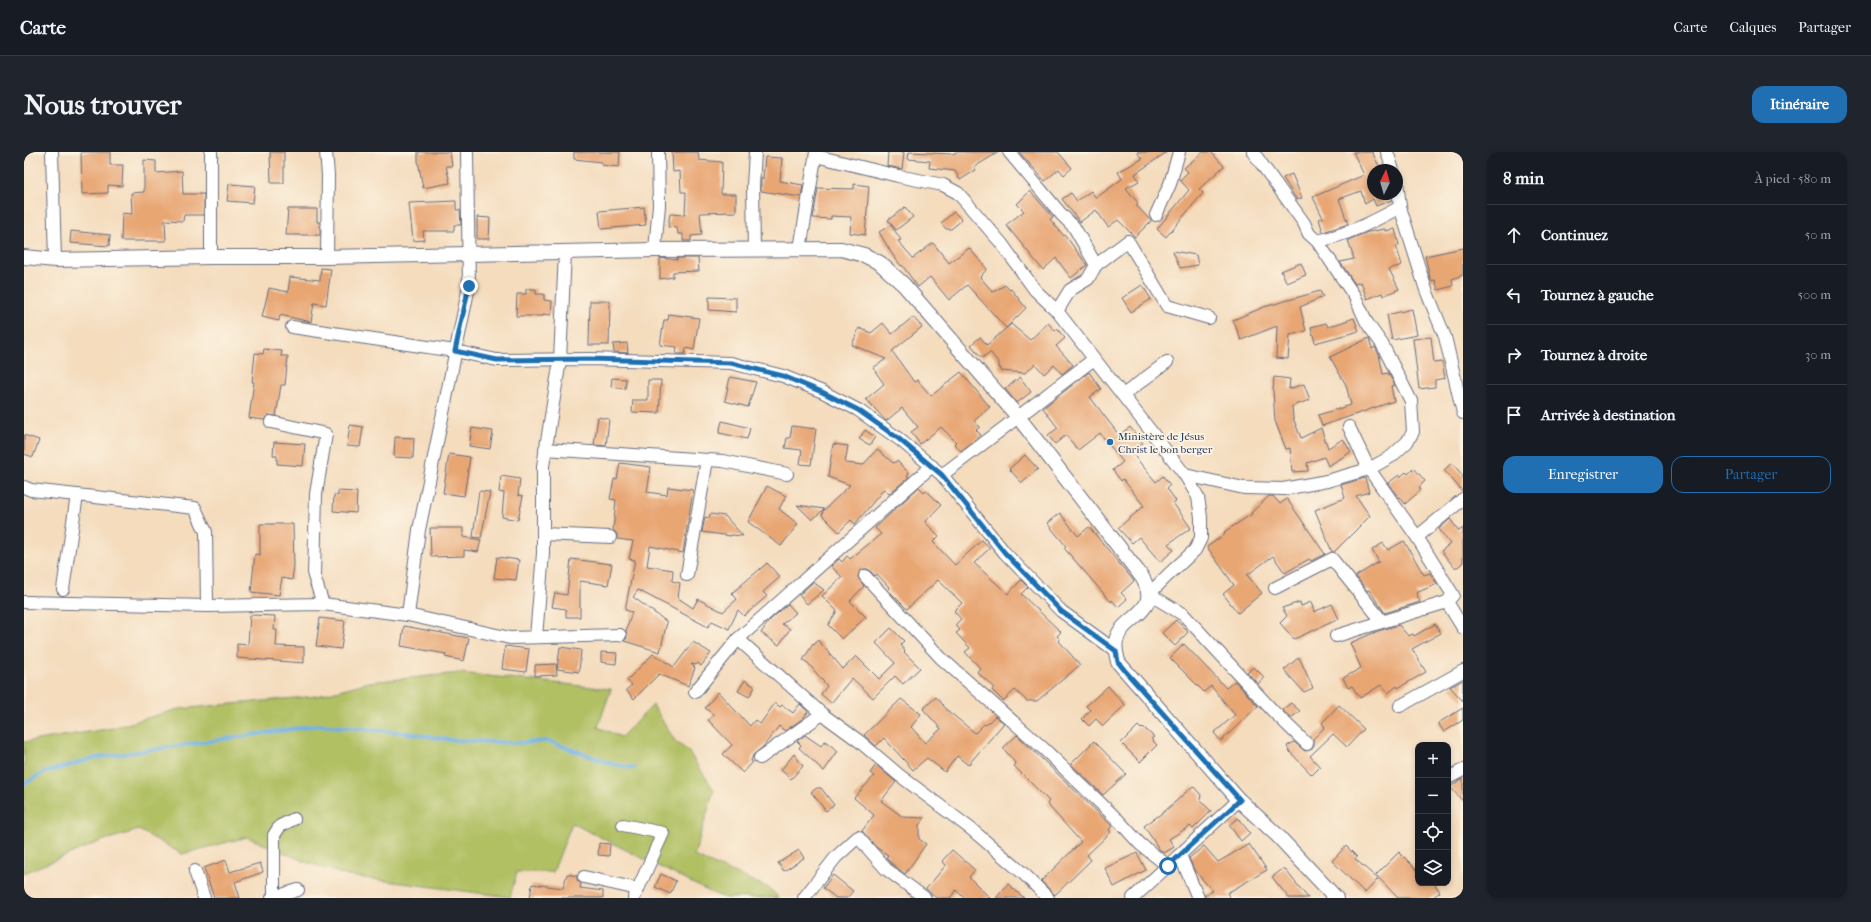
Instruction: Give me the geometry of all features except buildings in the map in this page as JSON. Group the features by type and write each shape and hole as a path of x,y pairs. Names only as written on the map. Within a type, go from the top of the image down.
{"street":[{"path":"52,152 55,260"},
{"path":"211,152 211,257"},
{"path":"326,152 328,175 327,257"},
{"path":"408,615 419,530 469,286 467,255 467,152"},
{"path":"655,250 659,205 658,152"},
{"path":"754,250 752,186 755,152"},
{"path":"1009,152 1061,214 1074,227 1096,265"},
{"path":"1156,215 1170,184 1179,152"},
{"path":"1185,474 1244,488 1282,489 1326,481 1369,469 1392,456 1407,442 1413,432 1411,401 1382,344 1367,323 1354,298 1317,241 1309,234 1304,223 1253,152"},
{"path":"1388,152 1391,164"},
{"path":"800,249 816,154 898,176 944,185 958,193 1002,244 1035,290 1057,311 1185,474 1198,497 1201,517 1201,538 1195,550 1149,594"},
{"path":"1399,200 1400,207 1426,290 1445,337 1463,413"},
{"path":"1317,241 1336,237 1368,225 1400,207"},
{"path":"1057,311 1070,290 1088,279 1096,265 1128,241 1167,306 1209,318"},
{"path":"24,257 55,260 800,249 841,249 864,255 892,272 962,349 1019,418 1148,586 1148,601 1138,615 1119,632 1116,641 1118,662 1240,800 1277,835 1336,898"},
{"path":"536,637 543,534 543,466 560,360 565,252"},
{"path":"292,327 455,351 497,360 695,360 731,363 783,376 822,392 858,410 899,439 932,466 942,475 1005,553 1061,611 1116,651"},
{"path":"942,475 1019,418 1094,359"},
{"path":"1123,395 1168,362"},
{"path":"271,422 326,434 316,494 314,576 323,604"},
{"path":"1336,636 1447,602 1452,595 1417,537 1369,469 1348,427"},
{"path":"545,449 723,461 787,474"},
{"path":"688,575 707,460"},
{"path":"695,692 738,639 932,466"},
{"path":"24,487 31,490 195,508 206,532 207,606"},
{"path":"63,589 77,495"},
{"path":"1417,537 1463,499"},
{"path":"543,534 610,537"},
{"path":"1275,588 1332,559 1382,621"},
{"path":"865,576 941,658 1044,749 1119,821 1140,844 1168,866"},
{"path":"1149,594 1184,615 1273,711 1307,744"},
{"path":"24,602 207,606 323,604 408,615 510,638 620,635"},
{"path":"1447,602 1463,628"},
{"path":"738,639 822,714 859,741 899,775 934,799 971,829 1025,875 1048,898"},
{"path":"1400,706 1463,671"},
{"path":"760,758 822,714"},
{"path":"1451,776 1463,770"},
{"path":"1133,898 1240,800"},
{"path":"294,819 280,826 274,835 273,898 298,890"},
{"path":"584,877 636,894 663,833 623,826"},
{"path":"804,898 836,857 858,837 886,869 924,898"},
{"path":"1180,855 1198,898"},
{"path":"195,871 204,898"}],"green space":[{"path":"460,673 611,689 598,727 621,737 653,705 675,741 688,751 714,790 694,856 769,888 779,898 725,898 712,893 572,823 553,872 517,872 510,897 348,876 306,862 247,837 182,854 139,830 101,841 24,873 24,742 113,728 178,709 317,696 369,682"}],"waterway":[{"path":"24,784 43,773 95,758 319,725 408,733 451,740 518,743 548,741 612,764 634,768"}],"place":[{"name":"Ministère de Jésus Christ le bon berger","path":"1110,442"}],"route":[{"path":"469,286 455,351 497,360 695,360 731,363 783,376 822,392 858,410 899,439 932,466 948,482 1005,553 1061,611 1116,651 1118,662 1126,672 1240,800 1168,866"}]}
